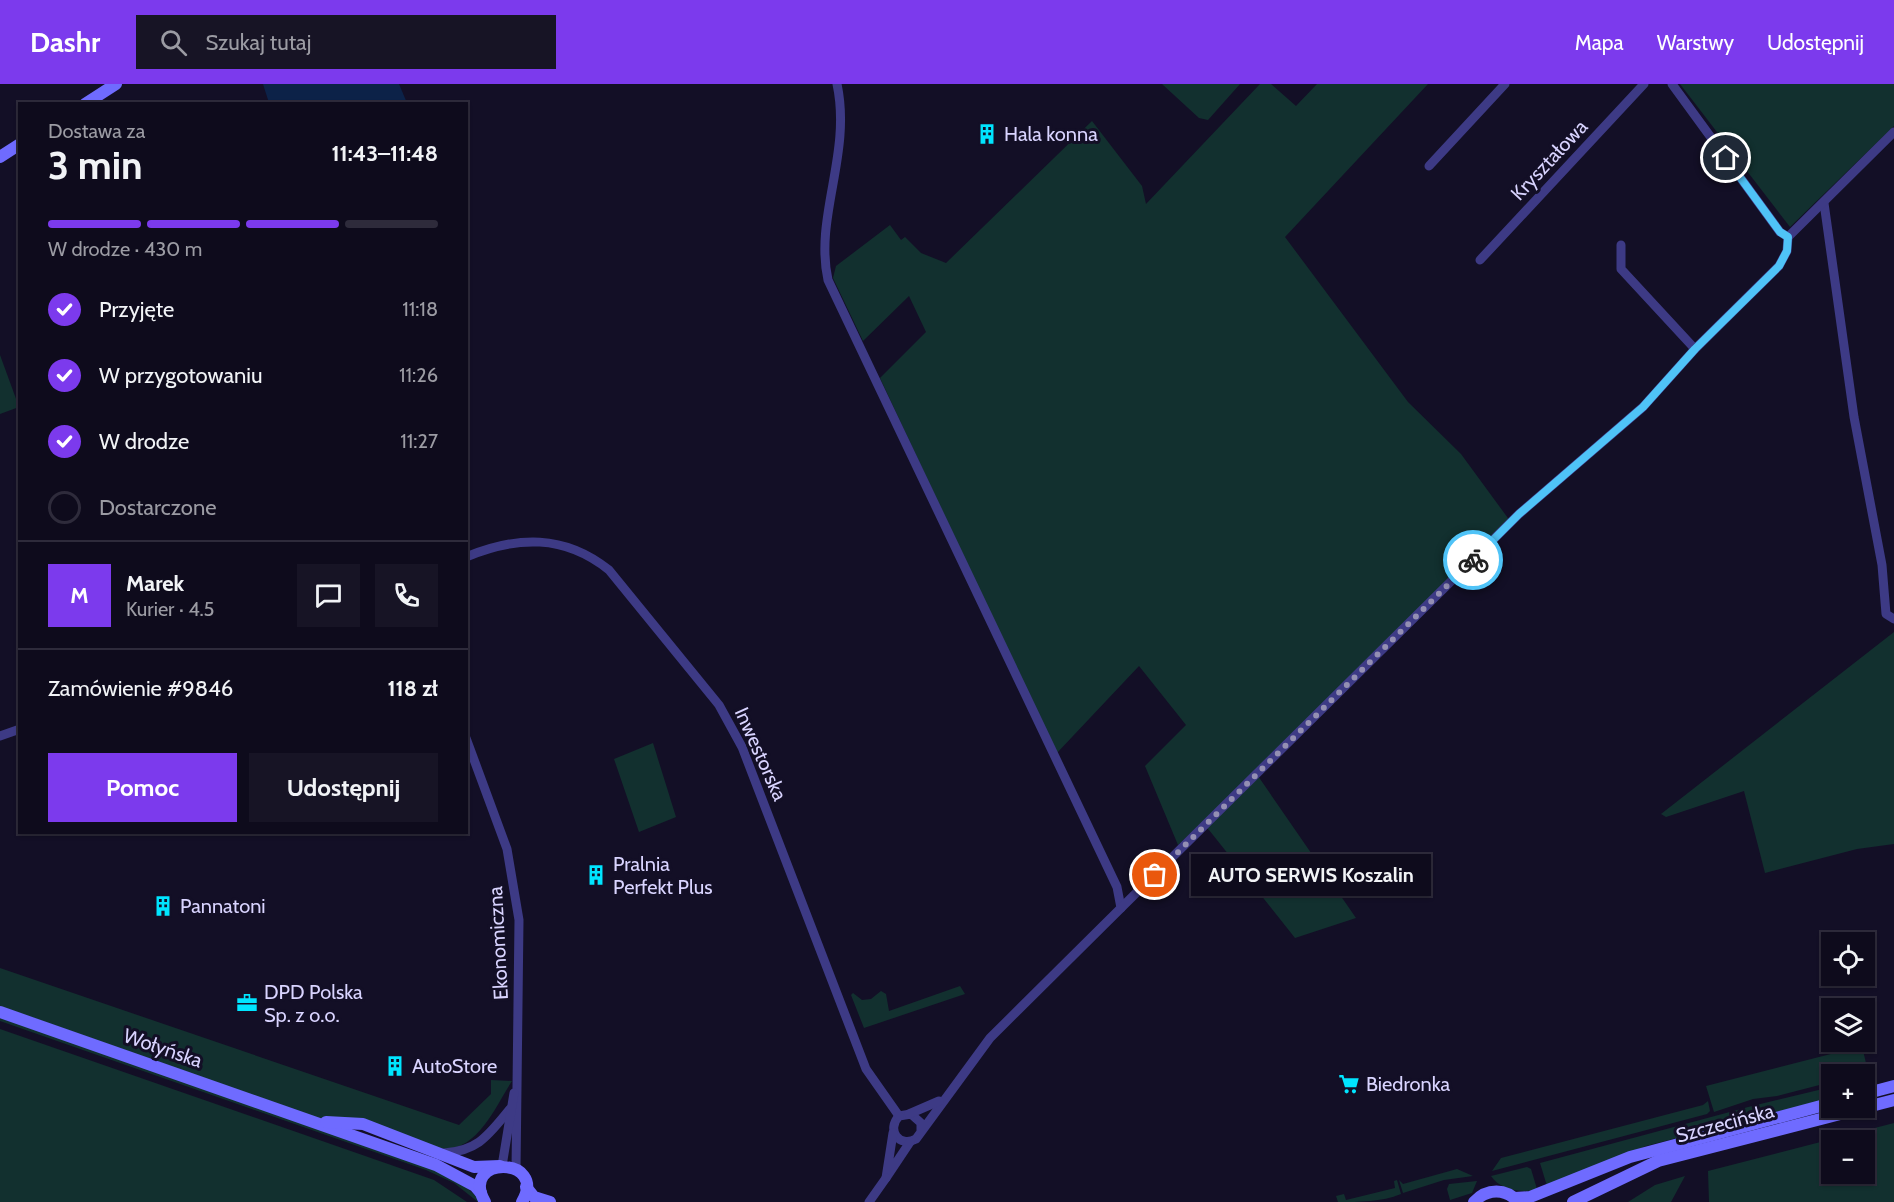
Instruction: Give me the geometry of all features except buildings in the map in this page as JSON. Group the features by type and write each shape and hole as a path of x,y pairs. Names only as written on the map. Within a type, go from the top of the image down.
{"main road":[{"path":"88,102 116,84"},
{"path":"0,157 18,145"},
{"name":"Wołyńska","path":"0,1012 436,1165 475,1186 483,1197"},
{"path":"1875,1091 1894,1086"},
{"name":"Szczecińska","path":"1573,1202 1658,1161 1894,1100"},
{"name":"Szczecińska","path":"1517,1200 1670,1144 1821,1105"},
{"name":"Wołyńska","path":"313,1121 363,1124 444,1153 474,1167 501,1166 516,1170"},
{"path":"483,1197 481,1185 486,1174 501,1166"},
{"path":"516,1170 523,1177 526,1187 534,1197 550,1202"},
{"path":"522,1202 526,1187"},
{"path":"1464,1202 1476,1200 1495,1191 1517,1200"}],"street":[{"path":"837,84 842,133 826,233 825,258 828,280 1117,887 1121,908"},
{"path":"1429,166 1505,84"},
{"name":"Kryształowa","path":"1480,260 1644,84"},
{"path":"1672,84 1780,232 1788,237"},
{"path":"869,1202 910,1142 916,1139 990,1038 1519,514 1643,407 1695,349 1779,266 1787,251 1788,237 1894,132"},
{"path":"1824,203 1854,417 1882,565 1886,614 1894,620"},
{"path":"1621,245 1621,269 1695,349"},
{"name":"Inwestorska","path":"468,556 516,541 552,543 578,549 594,558 609,570 719,705 742,747 866,1068 899,1116"},
{"path":"0,736 18,730"},
{"name":"Ekonomiczna","path":"468,743 500,827 512,871 520,956 516,1170"},
{"name":"Ekonomiczna","path":"501,1166 507,1151 510,1109 516,1082"},
{"path":"886,1178 893,1123 899,1116 944,1099"},
{"path":"444,1153 472,1148 489,1135 510,1109"},
{"path":"909,1114 919,1119 921,1132"},
{"path":"893,1133 899,1140 910,1142"}],"green space":[{"path":"1162,84 1240,84 1208,120 1199,118"},
{"path":"1260,84 1271,84 1296,106 1317,84 1428,84 1285,237 1408,402 1461,454 1513,525 1258,776 1356,918 1295,938 1201,823 1178,845 1145,766 1186,725 1139,666 1056,754 880,378 926,332 909,296 863,341 833,278 836,266 890,225 901,240 905,237 921,253 946,263 1092,121 1142,186 1146,204"},
{"path":"1680,84 1894,84 1894,126 1790,227"},
{"path":"0,355 18,407 0,414"},
{"path":"1894,632 1894,844 1857,849 1765,873 1744,791 1666,817 1661,814"},
{"path":"653,743 676,817 639,832 614,759"},
{"path":"0,968 459,1125 491,1094 491,1080 512,1081 483,1127 474,1137 451,1148 438,1148 318,1118 0,1006"},
{"path":"960,986 965,994 864,1028 851,995 853,993 862,1000 871,999 881,991 886,994 889,1011"},
{"path":"0,1017 427,1166 461,1183 483,1202 478,1202 454,1183 426,1170 0,1021"},
{"path":"0,1029 434,1180 467,1202 0,1202"},
{"path":"1839,1052 1863,1052 1866,1064 1821,1064 1821,1085 1777,1096 1753,1099 1714,1112 1706,1086"},
{"path":"1821,1089 1821,1101 1646,1146 1547,1186 1540,1163"},
{"path":"1708,1101 1710,1111 1707,1114 1492,1171 1501,1158 1703,1105"},
{"path":"1894,1123 1894,1202 1709,1202 1708,1171 1821,1142 1821,1184 1875,1184 1875,1130 1867,1130"},
{"path":"1527,1167 1531,1169 1537,1189 1512,1190 1500,1185 1491,1176"},
{"path":"1457,1169 1473,1176 1444,1180 1403,1193 1399,1180 1403,1184"},
{"path":"1685,1176 1671,1202 1628,1202 1655,1185"},
{"path":"1397,1180 1401,1194 1386,1199 1338,1202 1336,1196 1344,1194 1346,1200 1395,1188 1394,1181"},
{"path":"1477,1181 1472,1193 1450,1200 1447,1189 1449,1184"}],"water":[{"path":"263,84 399,84 407,102 269,102"}],"way so far":[{"path":"1155,875 1473,560"}],"place":[{"name":"Hala konna","path":"987,134"},
{"name":"Pralnia Perfekt Plus","path":"596,875"},
{"name":"AUTO SERWIS Koszalin","path":"1155,875"},
{"name":"Pannatoni","path":"163,906"},
{"name":"DPD Polska Sp. z o.o.","path":"247,1003"},
{"name":"AutoStore","path":"395,1066"},
{"name":"Biedronka","path":"1349,1084"}],"route":[{"path":"1473,560 1519,514 1577,467 1643,407 1695,349 1779,266 1787,251 1788,237 1780,232 1726,158"}]}
